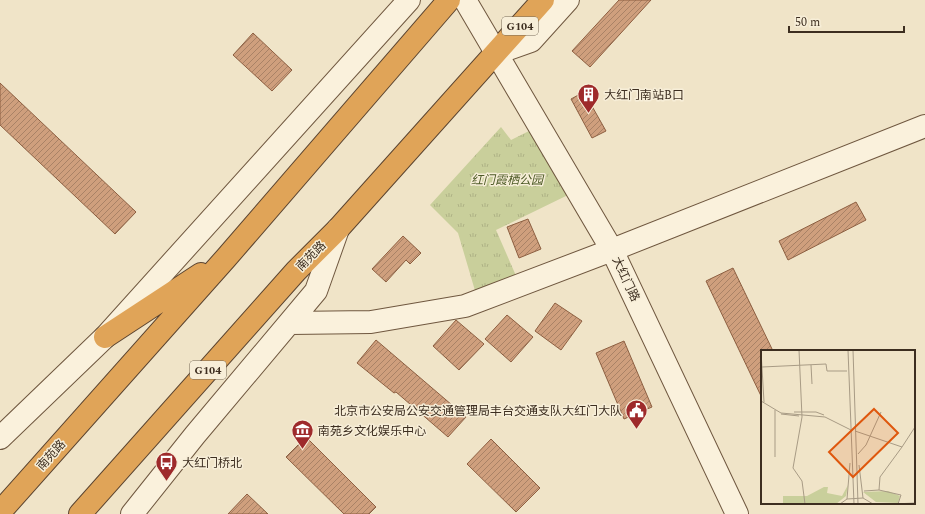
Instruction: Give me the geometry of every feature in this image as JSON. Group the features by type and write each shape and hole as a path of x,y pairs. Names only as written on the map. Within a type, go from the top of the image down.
{"highway":[{"name":"南苑路","path":"0,512 226,258 449,0"},
{"name":"南苑路","path":"80,514 296,271 338,229 543,0"},
{"path":"105,337 226,258"}],"street":[{"path":"0,438 105,337 409,0"},
{"path":"465,0 497,52"},
{"path":"481,0 497,52"},
{"path":"497,52 531,41 568,0"},
{"name":"大红门路","path":"497,52 612,250 737,514"},
{"path":"290,323 371,322 465,306 612,250 925,126"},
{"path":"132,514 316,290 338,229"}],"green space":[{"name":"红门霞栖公园","path":"501,127 511,140 531,130 568,195 496,230 517,278 476,294 458,233 430,205"}],"building":[{"path":"619,0 651,0 590,67 572,51"},
{"path":"253,33 292,70 272,91 233,55"},
{"path":"0,83 136,212 115,234 0,125"},
{"name":"大红门南站B口","path":"584,92 606,131 592,138 571,99"},
{"path":"856,202 866,220 788,260 779,241"},
{"path":"528,219 541,249 519,258 507,227"},
{"path":"403,236 421,253 410,264 406,260 386,282 372,269"},
{"path":"733,268 773,350 761,350 761,396 706,281"},
{"path":"555,303 582,321 561,350 535,331"},
{"path":"507,315 533,337 511,362 485,339"},
{"path":"456,320 484,344 459,370 433,346"},
{"path":"376,340 466,417 448,437 396,392 394,393 357,363"},
{"path":"624,341 652,407 624,419 596,353"},
{"path":"306,437 376,507 369,514 344,514 286,457"},
{"path":"491,439 540,488 516,512 467,464"},
{"path":"247,494 268,514 228,514"}],"place":[{"name":"大红门南站B口","path":"588,114"},
{"name":"北京市公安局公安交通管理局丰台交通支队大红门大队","path":"637,430"},
{"name":"南苑乡文化娱乐中心","path":"302,450"},
{"name":"大红门桥北","path":"167,482"}]}
